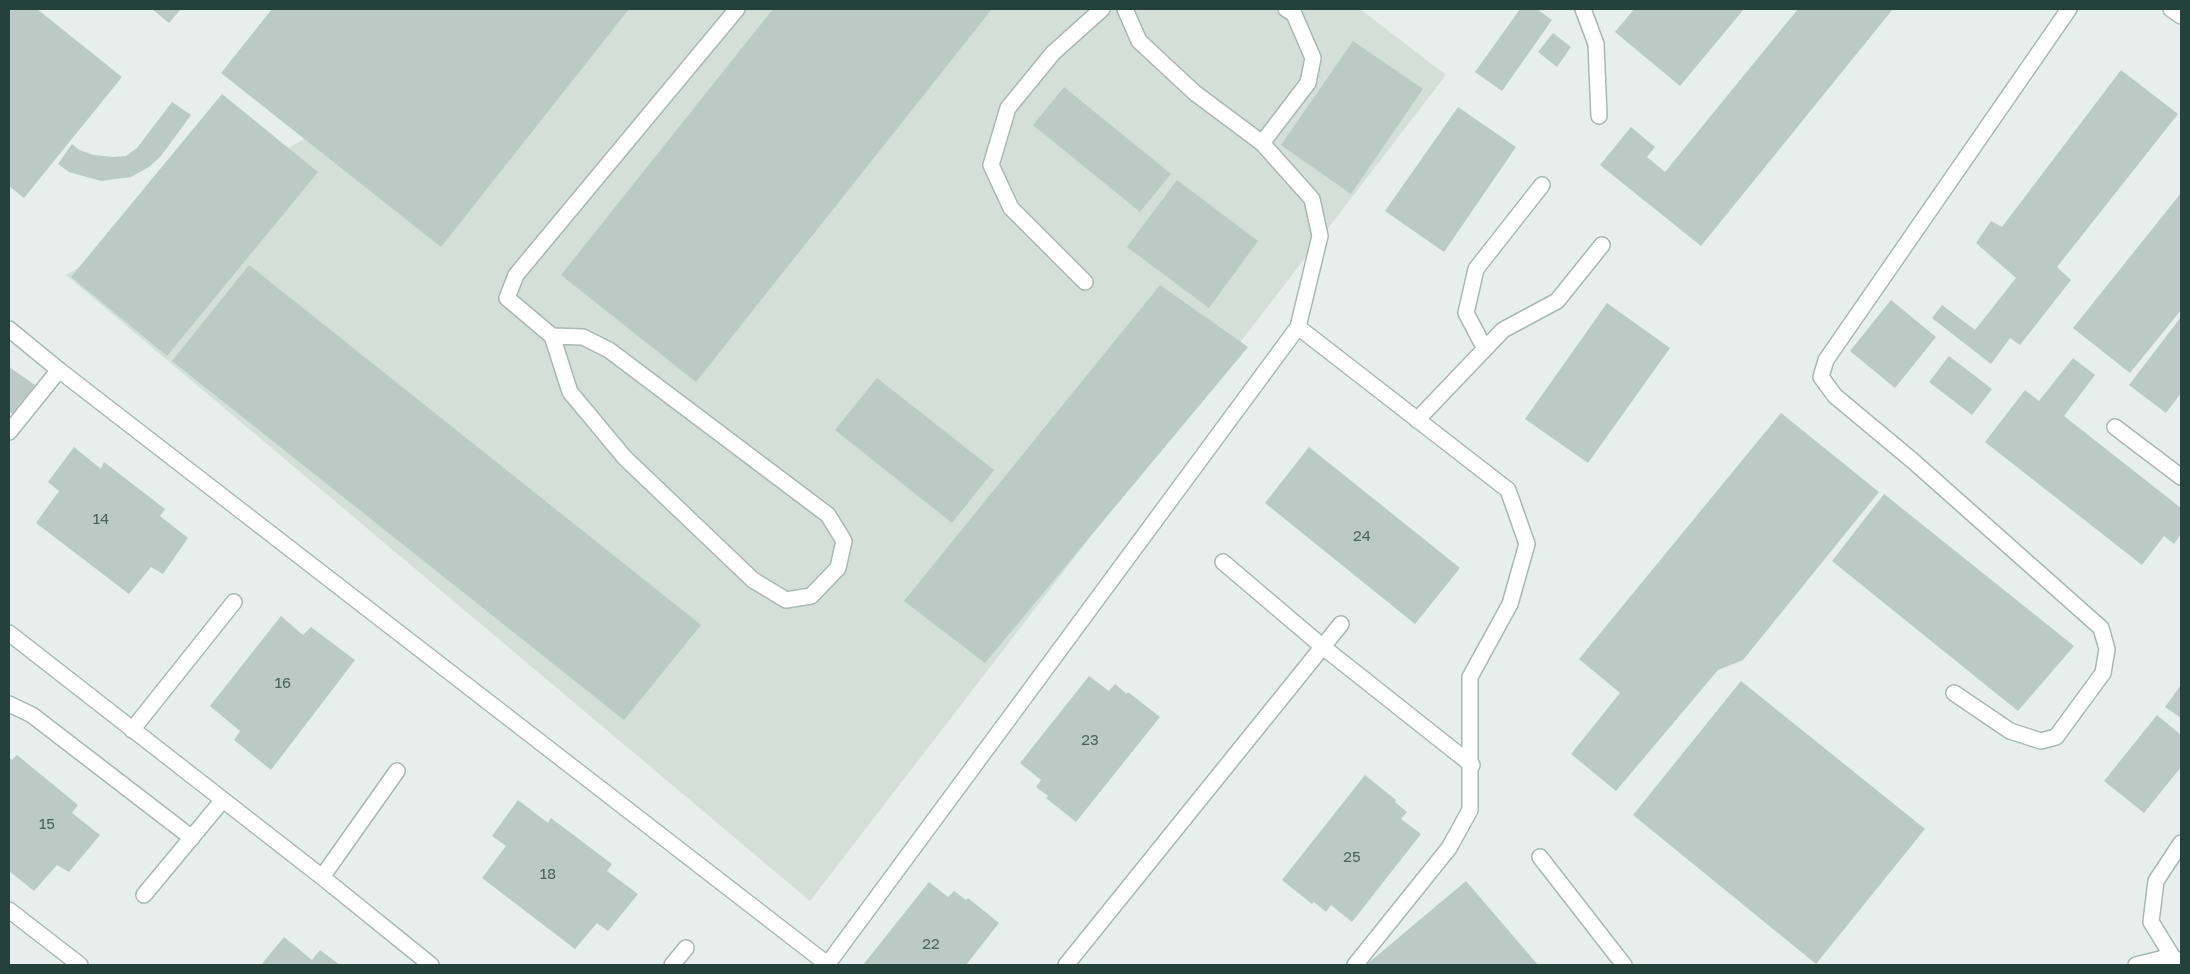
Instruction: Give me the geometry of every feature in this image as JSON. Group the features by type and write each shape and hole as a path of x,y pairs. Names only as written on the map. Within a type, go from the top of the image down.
{"street":[{"path":"552,336 583,337 610,350 828,515 844,541 838,568 811,596 786,600 753,580 625,458 570,392 552,336 507,298 516,275 737,9"},
{"path":"1086,282 1011,208 991,165 1008,108 1053,53 1102,9"},
{"path":"9,329 59,370 827,965 1298,327 1320,236 1312,199 1262,143 1195,93 1139,40 1125,9"},
{"path":"1262,143 1308,83 1313,58 1294,14 1286,9"},
{"path":"1583,9 1596,44 1599,116"},
{"path":"1954,693 2010,732 2040,741 2056,737 2103,673 2108,649 2101,628 1913,461 1835,396 1821,376 1826,360 2069,9"},
{"path":"2171,9 2181,16"},
{"path":"1485,349 1466,313 1476,268 1542,185"},
{"path":"1417,420 1504,330 1557,301 1602,245"},
{"path":"1298,327 1508,490 1527,544 1510,604 1470,677 1472,764 1470,810 1449,848 1355,965"},
{"path":"9,432 59,370"},
{"path":"2115,427 2181,477"},
{"path":"1223,562 1323,647 1472,764"},
{"path":"132,730 234,602"},
{"path":"1066,965 1342,624"},
{"path":"9,633 222,801 322,877 430,965"},
{"path":"9,704 32,715 192,838"},
{"path":"322,877 397,771"},
{"path":"144,896 222,801"},
{"path":"2136,965 2177,960 2151,922 2156,881 2181,843"},
{"path":"1540,857 1624,965"},
{"path":"9,910 80,965"},
{"path":"672,965 686,948"}],"shaded area":[{"path":"532,9 1360,9 1446,75 810,901 66,275"}],"building":[{"path":"9,9 37,9 122,77 24,198 9,186"},
{"path":"152,9 181,9 169,23"},
{"path":"272,9 629,9 441,247 221,73"},
{"path":"773,9 992,9 696,382 561,275"},
{"path":"1520,9 1537,9 1552,20 1502,91 1475,72"},
{"path":"1634,9 1744,9 1680,86 1615,32"},
{"path":"1798,9 1893,9 1701,246 1600,165 1631,127 1655,147 1647,157 1665,172"},
{"path":"1553,33 1571,47 1557,67 1538,52"},
{"path":"1353,41 1423,89 1351,194 1281,145"},
{"path":"2121,70 2178,114 2057,267 2071,280 2020,345 2010,338 1991,364 1932,318 1942,305 1975,330 2016,278 1976,243 1991,221 2002,227"},
{"path":"1064,87 1171,174 1140,212 1033,125"},
{"path":"222,94 318,172 167,356 71,277"},
{"path":"172,102 191,115 161,156 149,167 131,177 101,181 69,172 58,164 72,144 79,150 94,155 126,156 137,148"},
{"path":"1458,107 1516,147 1444,252 1385,211"},
{"path":"1177,180 1258,241 1209,308 1127,247"},
{"path":"2181,193 2181,310 2130,373 2073,328"},
{"path":"249,265 701,625 624,720 172,361"},
{"path":"1160,285 1248,347 985,663 904,601"},
{"path":"1891,300 1936,337 1895,388 1850,351"},
{"path":"1607,303 1670,348 1588,463 1525,419"},
{"path":"2181,317 2181,393 2166,413 2129,385"},
{"path":"1949,356 1992,389 1972,415 1929,382"},
{"path":"2073,358 2095,375 2064,416 2181,508 2181,534 2174,544 2164,536 2142,565 1985,442 2025,390 2039,401"},
{"path":"9,367 35,385 14,415 9,411"},
{"path":"877,378 994,470 952,523 835,430"},
{"path":"1781,413 1879,492 1743,660 1718,670 1616,791 1571,754 1620,693 1579,659"},
{"path":"74,447 101,469 104,462 165,509 160,516 188,538 163,574 151,567 129,594 36,523 59,491 48,482"},
{"path":"1309,447 1460,568 1415,624 1265,503"},
{"path":"1884,494 2074,646 2018,711 1832,561"},
{"path":"281,616 303,635 311,627 355,660 271,770 234,740 240,731 210,706"},
{"path":"1089,676 1109,691 1115,684 1160,717 1076,822 1046,798 1048,796 1036,787 1041,780 1020,763"},
{"path":"1741,681 1925,829 1816,964 1633,815"},
{"path":"2181,685 2181,718 2165,707"},
{"path":"2157,715 2181,735 2181,767 2144,813 2104,781"},
{"path":"17,755 78,805 72,813 100,835 69,872 57,865 34,891 9,871 9,757 12,760"},
{"path":"1365,775 1396,800 1395,802 1407,812 1401,819 1421,834 1352,922 1331,905 1326,912 1314,902 1312,904 1282,880"},
{"path":"518,800 548,823 551,818 612,864 607,871 638,894 608,931 597,923 575,949 482,878 506,846 492,836"},
{"path":"1466,881 1538,965 1366,965"},
{"path":"929,882 948,897 954,891 966,900 968,898 999,923 966,965 863,965"},
{"path":"284,937 312,960 320,950 340,965 261,965"}]}
